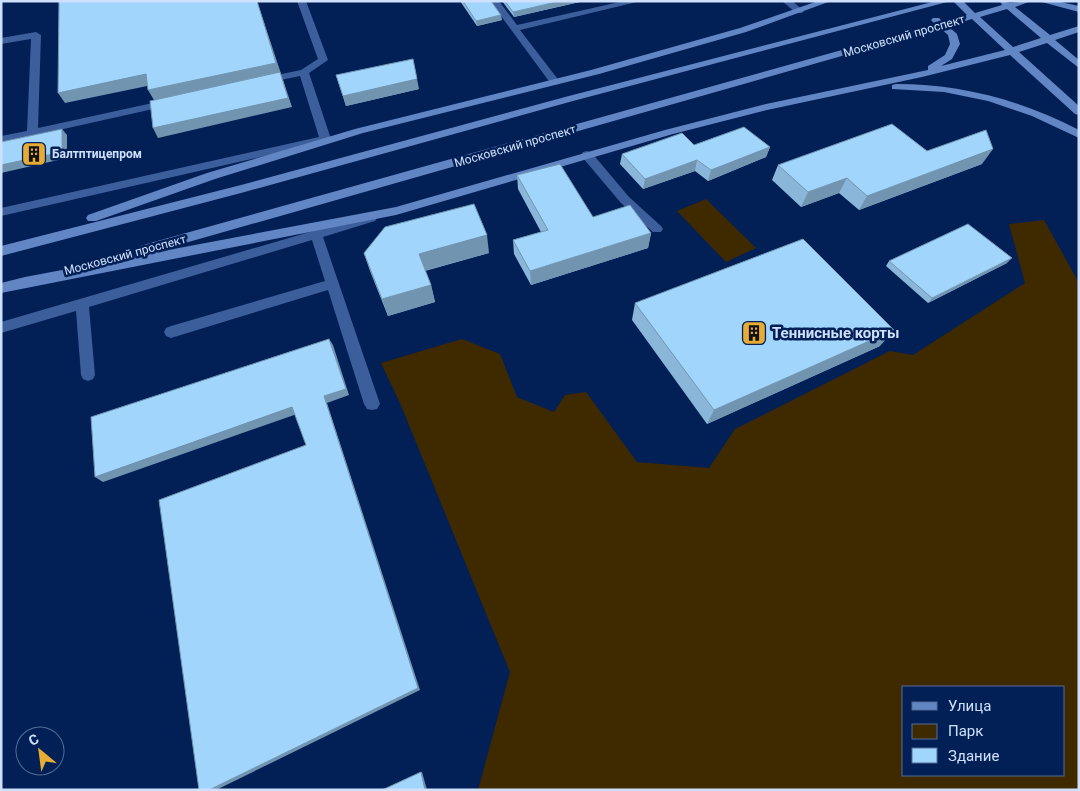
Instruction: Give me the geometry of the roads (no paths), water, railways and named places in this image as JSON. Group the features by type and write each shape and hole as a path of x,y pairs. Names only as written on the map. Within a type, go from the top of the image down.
{"main road":[{"path":"1,250 211,176 359,131 555,82 743,30 827,1"},
{"path":"908,1 920,7 949,31 954,41 953,51 949,57 922,74"},
{"name":"Московский проспект","path":"1,250 240,189 569,99 947,1"},
{"path":"957,1 1079,112"},
{"path":"1002,1 1079,65"},
{"name":"Московский проспект","path":"1,288 215,231 1027,1"},
{"path":"1042,1 1079,9"},
{"path":"25,282 396,211 698,125 837,91 922,74 1013,52 1079,29"},
{"path":"837,91 923,86 970,92 1029,110 1079,135"}],"street":[{"path":"255,83 304,72 323,60 301,1"},
{"path":"494,1 555,82"},
{"path":"515,28 637,1"},
{"path":"786,1 799,10"},
{"path":"1,41 36,35 32,132"},
{"path":"304,72 325,139"},
{"path":"1,140 178,100"},
{"path":"1,212 359,131"},
{"path":"588,155 626,200 657,229"},
{"path":"1,328 396,211"},
{"path":"316,234 372,404"},
{"path":"171,332 333,282"},
{"path":"82,303 88,375"}],"place":[{"name":"Балтптицепром","path":"34,154"},
{"name":"Теннисные корты","path":"754,333"}]}
